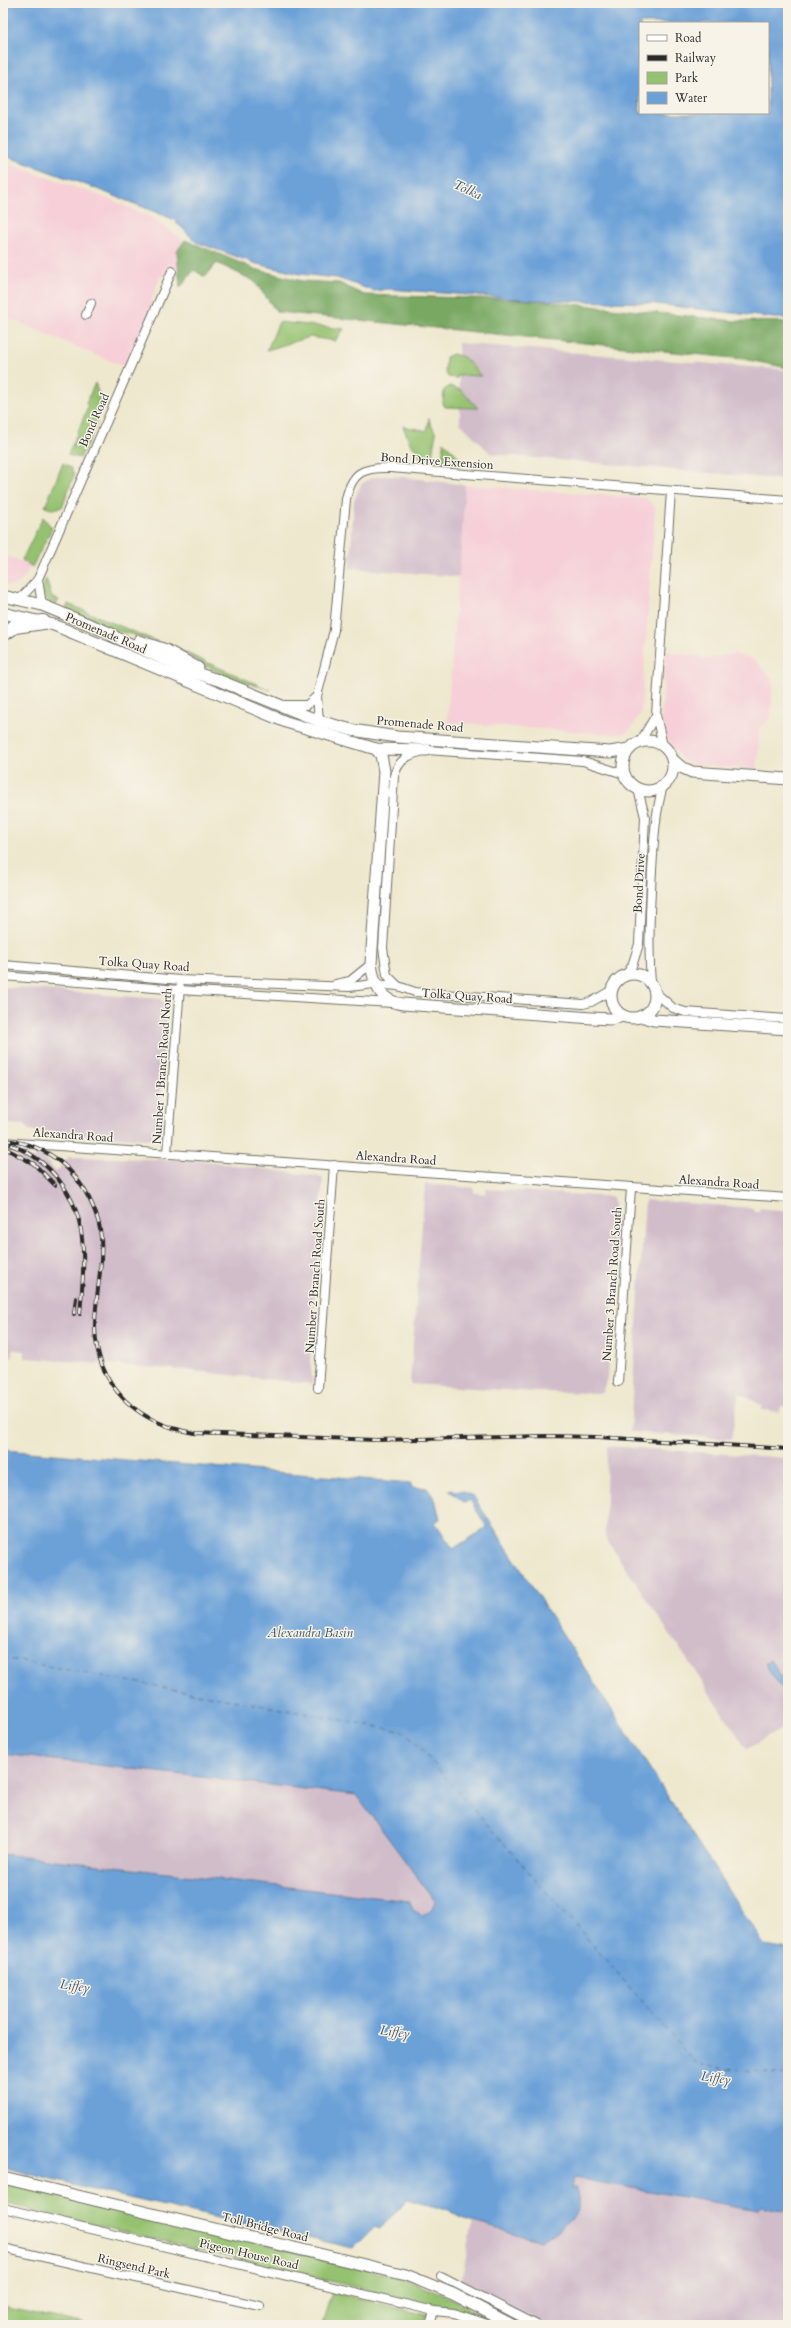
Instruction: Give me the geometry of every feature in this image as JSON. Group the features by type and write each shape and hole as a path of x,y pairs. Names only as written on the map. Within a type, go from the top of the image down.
{"highway":[{"path":"3,634 15,626 43,622"}],"street":[{"name":"Bond Road","path":"20,599 38,579 172,271"},
{"path":"86,315 91,303"},
{"name":"Bond Drive Extension","path":"319,721 317,696 334,630 346,500 349,486 354,477 364,471 370,469 391,468 788,500"},
{"path":"671,491 656,715 663,746 672,759 681,767 692,772 788,779"},
{"path":"38,579 42,605"},
{"name":"Promenade Road","path":"3,596 42,605 110,633 115,637 190,671 216,679 319,721 352,730 397,737 610,752 629,749"},
{"name":"Promenade Road","path":"3,613 43,622 286,722 376,749 427,750 583,761 624,774"},
{"path":"278,705 307,705 317,696"},
{"path":"656,715 640,742 629,749 623,764 624,774 631,784 638,789 649,790 663,786 672,773 672,759"},
{"path":"640,742 653,742 663,746"},
{"path":"376,749 381,755 384,771 371,964 374,984 392,1003"},
{"path":"398,986 387,975 383,948 394,776 403,759 410,754 427,750"},
{"name":"Bond Drive","path":"653,987 650,910 656,809 663,786"},
{"name":"Bond Drive","path":"625,976 634,960 639,944 645,817 638,789"},
{"path":"331,985 350,980 371,964"},
{"name":"Tolka Quay Road","path":"3,965 180,980 331,985 349,987 374,984 398,986 416,992 583,1004 591,1002 612,990"},
{"name":"Tolka Quay Road","path":"3,976 180,990 392,1003 592,1018 611,1019 624,1016"},
{"path":"788,1019 685,1012 673,1008 641,976 625,976 615,983 612,990 612,1002 615,1008 624,1016 641,1016 654,1020 788,1029"},
{"name":"Number 1 Branch Road North","path":"167,1153 180,980"},
{"path":"308,985 308,998"},
{"path":"641,1016 653,1004 653,987"},
{"name":"Alexandra Road","path":"3,1142 788,1198"},
{"name":"Number 2 Branch Road South","path":"318,1388 334,1165"},
{"name":"Number 3 Branch Road South","path":"618,1382 631,1188"},
{"name":"Toll Bridge Road","path":"3,2178 406,2274 453,2294 512,2325"},
{"name":"Pigeon House Road","path":"3,2208 434,2311 454,2313 490,2325"},
{"name":"Ringsend Park","path":"3,2248 260,2306"},
{"path":"442,2276 537,2325"},
{"path":"430,2325 434,2311"}],"shaded area":[{"path":"3,162 112,200 154,219 181,238 186,253 181,267 160,277 152,298 151,311 125,367 3,316"},
{"path":"458,343 788,370 788,480 491,454 460,423"},
{"path":"382,476 405,477 465,485 459,577 350,568 354,501 361,484 371,478"},
{"path":"465,485 646,498 655,508 641,712 630,730 621,735 447,722"},
{"path":"3,554 29,565 27,574 19,583 11,586 3,584"},
{"path":"666,651 708,658 735,654 754,659 773,680 771,718 760,726 757,770 697,765 683,760 671,747 661,727"},
{"path":"3,987 160,999 167,1008 158,1131 150,1139 30,1131 25,1125 7,1124 3,1127"},
{"path":"3,1154 19,1158 22,1154 33,1159 37,1155 41,1155 56,1172 69,1157 198,1160 323,1177 310,1361 313,1384 184,1370 25,1358 25,1351 13,1350 12,1358 3,1357"},
{"path":"425,1184 474,1188 474,1193 485,1194 486,1189 613,1197 617,1230 607,1378 602,1393 535,1392 410,1384"},
{"path":"645,1200 753,1208 754,1212 759,1212 760,1208 788,1212 788,1407 781,1406 780,1412 762,1410 762,1406 739,1392 731,1439 630,1432"},
{"path":"607,1446 788,1458 788,1653 786,1650 783,1652 788,1659 788,1688 770,1660 765,1664 788,1698 781,1703 788,1713 788,1725 747,1749 605,1537"},
{"path":"3,1754 356,1795 433,1896 435,1906 431,1911 422,1915 413,1910 409,1901 3,1854"},
{"path":"574,2178 757,2210 761,2207 788,2212 788,2325 547,2325 461,2283 473,2222 541,2241 572,2187"}],"green space":[{"path":"185,240 255,269 302,281 339,283 364,295 534,300 735,321 788,322 788,368 743,359 277,312 254,281 217,263 205,277 194,270 180,288 177,251"},
{"path":"279,322 344,329 335,341 310,337 267,350"},
{"path":"453,354 464,357 481,376 458,375 457,378 448,377 445,371 446,357"},
{"path":"95,383 98,393 99,412 93,431 80,458 68,455 88,407 86,403"},
{"path":"450,386 461,390 478,408 445,407 443,403 444,390"},
{"path":"429,418 430,423 436,433 431,461 420,459 420,455 410,443 403,426 427,431"},
{"path":"444,442 460,458 461,463 442,462"},
{"path":"63,463 71,468 74,475 62,507 52,509 45,507"},
{"path":"43,517 52,528 32,567 22,560"},
{"path":"46,579 52,598 59,600 56,605 48,600 44,595 43,588"},
{"path":"68,604 158,642 112,629 66,610"},
{"path":"181,651 270,690 224,676"},
{"path":"3,2181 404,2278 456,2301 479,2314 473,2315 3,2203"},
{"path":"332,2292 426,2315 424,2325 322,2325"},
{"path":"3,2307 91,2325 3,2325"}],"water":[{"name":"Tolka","path":"3,3 788,3 788,318 775,318 648,303 534,300 389,289 374,291 337,278 300,274 257,264 196,242 173,219 92,187 3,155"},
{"path":"3,1450 411,1483 411,1487 427,1488 435,1499 440,1519 435,1522 453,1549 487,1527 470,1500 465,1503 449,1490 464,1491 474,1497 764,1945 788,1949 788,2212 761,2207 758,2210 574,2178 572,2187 576,2187 579,2197 579,2205 576,2213 564,2225 541,2241 473,2222 443,2209 407,2199 380,2229 374,2227 353,2248 84,2188 3,2167 3,1854 409,1901 413,1910 422,1915 431,1911 435,1901 356,1795 3,1754"},
{"path":"770,1660 788,1688 788,1698 765,1664"},
{"path":"788,1698 788,1713 781,1702"}],"ferry route":[{"path":"3,1658 406,1732 698,2065 788,2075"}],"railway":[{"path":"3,1140 22,1143 48,1153 63,1164 85,1190 96,1213 101,1241 101,1265 95,1314 97,1348 103,1367 112,1384 124,1399 138,1411 155,1421 173,1428 194,1433 376,1440 546,1436 598,1437 788,1449"},
{"path":"11,1145 25,1151 50,1170 60,1181 75,1208 83,1247 83,1276 80,1314"},
{"path":"3,1147 34,1164 55,1185"},
{"path":"74,1314 76,1298"}],"water label":[{"name":"Alexandra Basin","path":"310,1632"},
{"name":"Liffey","path":"75,1985"},
{"name":"Liffey","path":"395,2031"},
{"name":"Liffey","path":"716,2077"}]}
